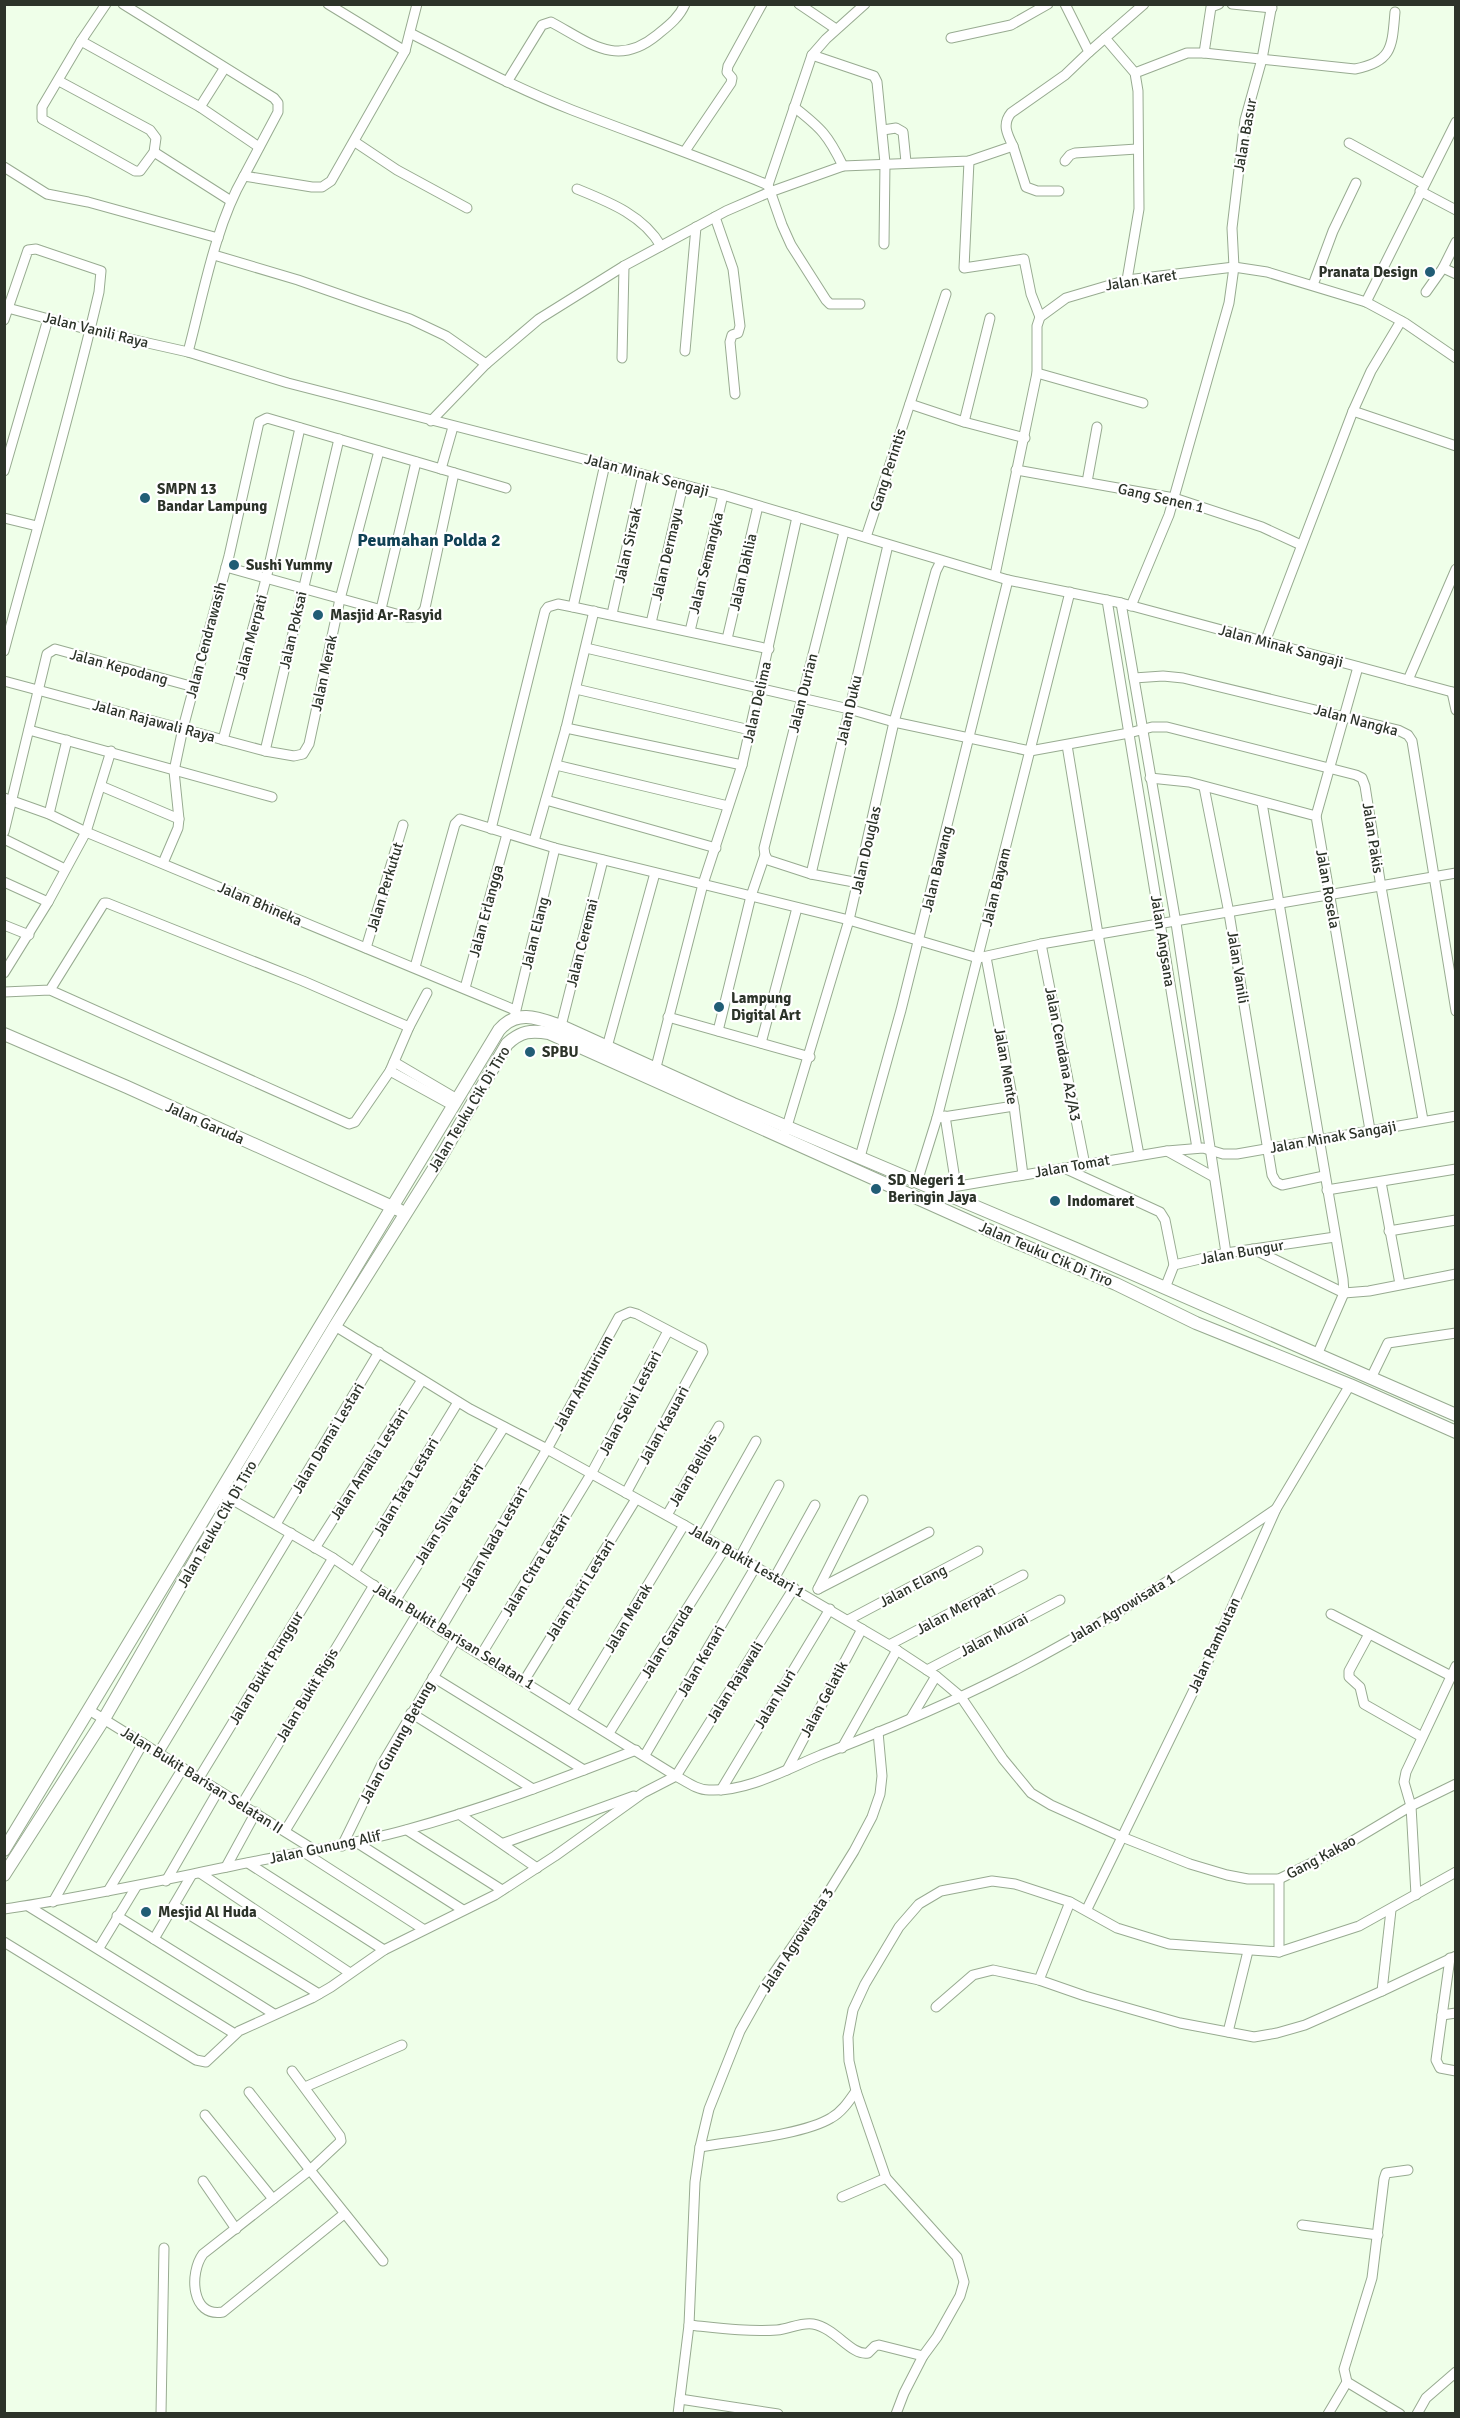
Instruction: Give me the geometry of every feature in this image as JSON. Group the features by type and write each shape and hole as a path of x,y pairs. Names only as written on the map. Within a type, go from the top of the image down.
{"street":[{"path":"59,81 150,130 156,138 154,152 140,171 135,171 42,119 42,107 106,4"},
{"path":"123,4 224,69 274,98 278,103 278,112 231,201 218,238 188,352"},
{"path":"327,4 405,51"},
{"path":"243,176 322,187 331,181 405,51 417,4"},
{"path":"507,82 546,22 551,22 604,50 628,52 645,45 672,23 685,4"},
{"path":"685,151 731,83 732,78 727,72 728,66 762,4"},
{"path":"799,4 836,29"},
{"path":"860,304 830,304 826,300 791,245 769,188 812,55 836,29 865,4"},
{"path":"951,38 1011,25 1048,4"},
{"path":"1065,4 1089,52"},
{"path":"1059,191 1036,191 1026,187 1013,146 1005,130 1006,119 1011,112 1065,75 1144,4"},
{"path":"1204,53 1211,7 1219,4"},
{"path":"1232,4 1272,6"},
{"name":"Jalan Basur","path":"1131,606 1174,498 1229,303 1234,267 1232,228 1243,136 1272,6"},
{"path":"1135,73 1188,53 1262,58 1355,69 1372,66 1382,61 1392,46 1395,12"},
{"path":"410,33 507,82 571,110 685,151 769,188"},
{"path":"1105,38 1135,73 1138,108 1139,209 1127,280"},
{"path":"81,41 200,107 259,147"},
{"path":"812,55 874,76 877,82 885,163 884,244"},
{"path":"200,107 224,69"},
{"path":"794,107 817,124 830,140 843,166"},
{"path":"1366,302 1455,122"},
{"path":"883,130 896,128 903,132 906,162"},
{"path":"355,142 397,170 467,208"},
{"path":"1349,143 1455,210"},
{"path":"431,421 486,364 539,319 624,266 769,188 843,166 969,161 1013,146"},
{"path":"1065,161 1075,153 1137,149"},
{"path":"154,152 231,201"},
{"path":"969,161 964,267 1024,259 1031,294 1040,317 1037,326 1037,373 995,575"},
{"path":"4,167 47,194 88,202 218,238"},
{"path":"1312,285 1333,231 1356,183"},
{"path":"577,189 622,208 654,233 661,246"},
{"path":"715,217 733,269 740,326 738,333 730,338 735,394"},
{"path":"685,351 696,227"},
{"path":"1426,292 1443,268 1455,242"},
{"path":"4,320 26,252 30,249 101,271 102,276 90,330 64,433 4,651"},
{"path":"214,255 298,280 410,319 447,336 486,364"},
{"path":"622,358 624,266"},
{"name":"Jalan Karet","path":"1040,317 1066,298 1127,280 1234,267 1268,272 1366,302 1401,321 1455,358"},
{"path":"1443,268 1455,274"},
{"name":"Gang Perintis","path":"866,537 946,294"},
{"name":"Jalan Vanili Raya","path":"6,308 188,352"},
{"path":"964,422 990,318"},
{"path":"4,471 48,319"},
{"path":"1265,642 1353,411 1371,370 1401,321"},
{"name":"Jalan Minak Sengaji","path":"188,352 288,383 723,495 1008,580 1107,600"},
{"path":"1037,373 1143,402"},
{"path":"910,404 964,422 1024,438"},
{"path":"1353,411 1455,446"},
{"name":"Jalan Cendrawasih","path":"164,863 178,828 174,771 183,728 226,567 259,422 267,418 506,488"},
{"path":"441,469 453,427"},
{"path":"1087,482 1097,427"},
{"name":"Jalan Merpati","path":"223,740 266,579 300,428"},
{"name":"Jalan Poksai","path":"265,751 339,439"},
{"name":"Jalan Merak","path":"303,754 309,744 340,599 379,451"},
{"path":"381,609 416,462"},
{"path":"573,607 605,464"},
{"name":"Gang Senen 1","path":"1016,470 1174,498 1262,527 1301,545"},
{"path":"226,567 407,617 417,617 422,614 454,473"},
{"name":"Jalan Sirsak","path":"612,614 643,475"},
{"name":"Jalan Dermayu","path":"651,623 683,485"},
{"name":"Jalan Semangka","path":"690,631 723,495"},
{"name":"Jalan Dahlia","path":"727,639 758,506"},
{"name":"Jalan Delima","path":"654,1074 703,884 742,765 797,516"},
{"path":"4,518 37,526"},
{"name":"Jalan Durian","path":"718,1030 751,896 765,855 764,848 844,532"},
{"name":"Jalan Duku","path":"811,874 888,545"},
{"name":"Jalan Douglas","path":"785,1132 810,1057 849,920 894,722 941,561"},
{"path":"1408,680 1455,569"},
{"name":"Jalan Bawang","path":"860,1157 919,939 1008,580"},
{"name":"Jalan Bayam","path":"917,1182 941,1117 982,958 1070,592"},
{"name":"Jalan Minak Sangaji","path":"1107,600 1454,693"},
{"name":"Jalan Angsana","path":"1107,600 1197,1148"},
{"path":"1121,603 1176,923 1226,1253"},
{"path":"491,829 548,607 558,604 612,614 769,649"},
{"path":"534,841 566,728 594,611"},
{"path":"586,648 849,709 894,722 1030,751 1129,733"},
{"name":"Jalan Kepodang","path":"4,832 9,800 47,654 55,649 194,687"},
{"path":"1150,778 1183,781 1316,816 1346,717 1358,667"},
{"name":"Jalan Nangka","path":"1134,678 1163,676 1183,678 1398,730 1408,735 1412,741 1455,1011"},
{"name":"Jalan Rajawali Raya","path":"4,681 265,751 294,756 303,754"},
{"path":"576,689 750,730"},
{"path":"1454,693 1455,710"},
{"name":"Jalan Pakis","path":"1129,733 1167,727 1362,778 1423,1120"},
{"path":"566,728 742,765"},
{"path":"29,730 272,797"},
{"path":"49,814 67,740"},
{"path":"1067,745 1098,934 1139,1155"},
{"path":"4,973 48,902 86,832 111,751"},
{"path":"556,765 728,806"},
{"path":"101,786 179,819"},
{"name":"Jalan Vanili","path":"1204,787 1229,913 1272,1175 1276,1182 1282,1185 1324,1176"},
{"name":"Jalan Bhineka","path":"9,800 49,814 86,832 465,988 515,1014"},
{"path":"546,800 716,848"},
{"path":"1262,803 1344,1293 1318,1353"},
{"name":"Jalan Rosela","path":"1316,816 1370,1130"},
{"path":"415,967 457,820 465,820 555,848 849,920 982,958"},
{"name":"Jalan Perkutut","path":"366,948 403,825"},
{"name":"Jalan Erlangga","path":"465,988 507,834"},
{"path":"4,839 65,869"},
{"name":"Jalan Elang","path":"515,1014 555,848"},
{"path":"765,855 768,860 811,874 859,883"},
{"name":"Jalan Ceremai","path":"561,1026 603,860"},
{"path":"607,1047 655,873"},
{"name":"Jalan Angsana","path":"982,958 1041,944 1176,923 1455,873"},
{"path":"4,882 48,902"},
{"path":"50,990 104,903 107,903 303,981 410,1028"},
{"path":"761,1043 796,908"},
{"path":"4,925 29,934"},
{"name":"Jalan Cendana A2/A3","path":"1041,944 1085,1165"},
{"name":"Jalan Mente","path":"982,958 1014,1106 1023,1175"},
{"path":"4,992 50,990 259,1082 343,1123 352,1124 392,1067 427,993"},
{"name":"Jalan Teuku Cik Di Tiro","path":"4,1850 499,1030 515,1014 534,1017 561,1026 607,1047 654,1074"},
{"path":"668,1017 810,1057"},
{"name":"Jalan Teuku Cik Di Tiro","path":"4,1875 104,1719 231,1498 507,1044 518,1034 534,1030 549,1033 654,1074 785,1132 954,1214 1116,1284 1205,1327 1453,1431"},
{"name":"Jalan Garuda","path":"4,1034 405,1214"},
{"path":"392,1067 454,1102"},
{"path":"956,1186 941,1117 1014,1106"},
{"name":"Jalan Minak Sangaji","path":"1210,1149 1230,1154 1455,1116"},
{"name":"Jalan Teuku Cik Di Tiro","path":"785,1132 860,1157 1165,1286 1455,1415"},
{"name":"Jalan Tomat","path":"935,1190 1139,1155 1197,1148 1210,1149"},
{"path":"1167,1151 1214,1177"},
{"path":"1064,1168 1160,1212 1165,1220 1174,1265 1165,1286"},
{"path":"1327,1190 1455,1169"},
{"path":"1381,1182 1400,1284"},
{"path":"954,1214 960,1201"},
{"path":"1389,1231 1455,1220"},
{"name":"Jalan Bungur","path":"1174,1265 1226,1253 1335,1238"},
{"path":"1252,1249 1344,1293 1369,1291 1455,1274"},
{"path":"1116,1284 1118,1268"},
{"name":"Jalan Anthurium","path":"547,1449 619,1317 630,1312 637,1314 668,1331"},
{"name":"Jalan Bukit Lestari 1","path":"335,1326 458,1402 703,1535 893,1648 931,1673 961,1697 1003,1759 1031,1792 1052,1805 1122,1837"},
{"name":"Jalan Kasuari","path":"626,1493 702,1356 702,1348 668,1331"},
{"name":"Jalan Selvi Lestari","path":"591,1474 668,1331"},
{"path":"1371,1378 1388,1343 1455,1334"},
{"name":"Jalan Damai Lestari","path":"276,1524 379,1352"},
{"name":"Jalan Amalia Lestari","path":"315,1548 422,1380"},
{"name":"Jalan Rambutan","path":"1087,1909 1208,1661 1276,1509 1350,1386"},
{"path":"1414,1414 1419,1415 1425,1410 1424,1403 1420,1400"},
{"name":"Jalan Tata Lestari","path":"354,1572 458,1402"},
{"path":"1453,1431 1445,1425 1445,1420 1448,1416 1455,1415"},
{"name":"Jalan Belibis","path":"667,1515 719,1426"},
{"name":"Jalan Silva Lestari","path":"395,1601 504,1427"},
{"path":"703,1535 756,1441"},
{"name":"Jalan Nada Lestari","path":"440,1630 547,1449"},
{"name":"Jalan Citra Lestari","path":"481,1655 591,1474"},
{"path":"741,1557 779,1485"},
{"name":"Jalan Bukit Barisan Selatan 1","path":"219,1492 333,1558 440,1630 676,1776 702,1790 721,1790"},
{"name":"Jalan Putri Lestari","path":"524,1681 636,1499"},
{"path":"818,1589 863,1500"},
{"path":"775,1577 815,1505"},
{"name":"Jalan Agrowisata 1","path":"721,1790 787,1770 961,1697 1072,1638 1201,1561 1276,1509"},
{"name":"Jalan Merak","path":"572,1710 684,1525"},
{"path":"810,1597 818,1589 929,1532"},
{"path":"159,1752 291,1533"},
{"name":"Jalan Garuda","path":"609,1733 725,1548"},
{"name":"Jalan Elang","path":"848,1620 978,1551"},
{"name":"Jalan Bukit Punggur","path":"199,1778 333,1558"},
{"name":"Jalan Kenari","path":"645,1755 756,1566"},
{"name":"Jalan Merpati","path":"893,1648 1023,1575"},
{"name":"Jalan Bukit Rigis","path":"242,1804 374,1586"},
{"name":"Jalan Rajawali","path":"676,1776 794,1588"},
{"name":"Jalan Murai","path":"931,1673 1060,1600"},
{"name":"Jalan Nuri","path":"721,1790 830,1609"},
{"path":"285,1831 417,1614"},
{"path":"1331,1614 1451,1676"},
{"name":"Jalan Gelatik","path":"787,1770 862,1629"},
{"path":"1369,1634 1348,1671 1349,1677 1360,1687 1364,1704 1422,1737"},
{"name":"Jalan Gunung Betung","path":"342,1846 382,1764 456,1639"},
{"path":"842,1748 893,1648"},
{"path":"1416,1895 1411,1806 1404,1782 1455,1666"},
{"path":"911,1718 931,1673"},
{"path":"434,1677 584,1770"},
{"name":"Jalan Bukit Barisan Selatan II","path":"89,1710 316,1851"},
{"path":"411,1713 533,1789"},
{"name":"Jalan Agrowisata 3","path":"678,2414 689,2325 695,2182 709,2109 740,2031 767,1983 815,1914 854,1851 872,1817 880,1794 882,1776 878,1732"},
{"path":"53,1902 143,1743"},
{"name":"Jalan Gunung Alif","path":"4,1909 136,1887 226,1867 342,1846 407,1830 533,1789 636,1750"},
{"path":"108,1891 183,1768"},
{"path":"504,1843 643,1792 676,1776"},
{"name":"Gang Kakao","path":"1122,1837 1190,1864 1227,1875 1248,1879 1279,1879 1334,1852 1411,1806 1455,1784"},
{"path":"166,1881 218,1791"},
{"path":"4,1942 196,2060 206,2062 235,2034 319,1994 384,1950 502,1890 537,1868 643,1792"},
{"path":"226,1867 256,1812"},
{"path":"459,1814 537,1868"},
{"path":"407,1830 502,1890"},
{"path":"356,1842 463,1910"},
{"path":"305,1853 423,1929"},
{"path":"248,1863 384,1950"},
{"path":"896,2414 903,2393 960,2296 964,2282 957,2257 886,2178 856,2091 849,2061 848,2037 853,2010 865,1984 899,1927 919,1904 942,1891 992,1881 1015,1884 1087,1909 1117,1928 1169,1944 1279,1952 1359,1926 1455,1872"},
{"path":"154,1939 196,1875 350,1973"},
{"path":"1279,1879 1279,1952"},
{"path":"99,1948 136,1887"},
{"path":"1039,1980 1070,1902"},
{"path":"28,1906 235,2034"},
{"path":"175,1906 319,1994"},
{"path":"1382,1991 1391,1910"},
{"path":"117,1916 274,2014"},
{"path":"1228,2032 1248,1950"},
{"path":"936,2007 973,1975 993,1970 1039,1980 1085,1996 1180,2023 1254,2037 1305,2025 1452,1957"},
{"path":"1452,1957 1436,2060 1440,2068 1455,2071"},
{"path":"1442,2015 1455,2013"},
{"path":"305,2087 402,2044"},
{"path":"292,2071 341,2140 310,2170 209,2248 198,2261 194,2285 204,2310 214,2314 223,2312 344,2214"},
{"path":"700,2147 812,2126 832,2118 846,2105 856,2091"},
{"path":"249,2092 383,2261"},
{"path":"205,2115 273,2199"},
{"path":"1400,2414 1347,2382 1344,2377 1345,2362 1369,2289 1386,2173 1408,2170"},
{"path":"842,2197 886,2178"},
{"path":"203,2181 236,2229"},
{"path":"1302,2225 1378,2235"},
{"path":"161,2414 164,2248"},
{"path":"689,2325 781,2330 810,2324 836,2333 856,2353 868,2353 879,2345 923,2356"},
{"path":"1417,2414 1426,2398 1455,2372"},
{"path":"1328,2414 1347,2382"},
{"path":"681,2399 778,2414"}],"place":[{"name":"Pranata Design","path":"1430,272"},
{"name":"SMPN 13 Bandar Lampung","path":"145,498"},
{"name":"Sushi Yummy","path":"234,565"},
{"name":"Masjid Ar-Rasyid","path":"318,615"},
{"name":"Lampung Digital Art","path":"719,1007"},
{"name":"SPBU","path":"530,1052"},
{"name":"SD Negeri 1 Beringin Jaya","path":"876,1189"},
{"name":"Indomaret","path":"1055,1201"},
{"name":"Mesjid Al Huda","path":"146,1912"}],"district":[{"name":"Peumahan Polda 2","path":"429,540"}]}
